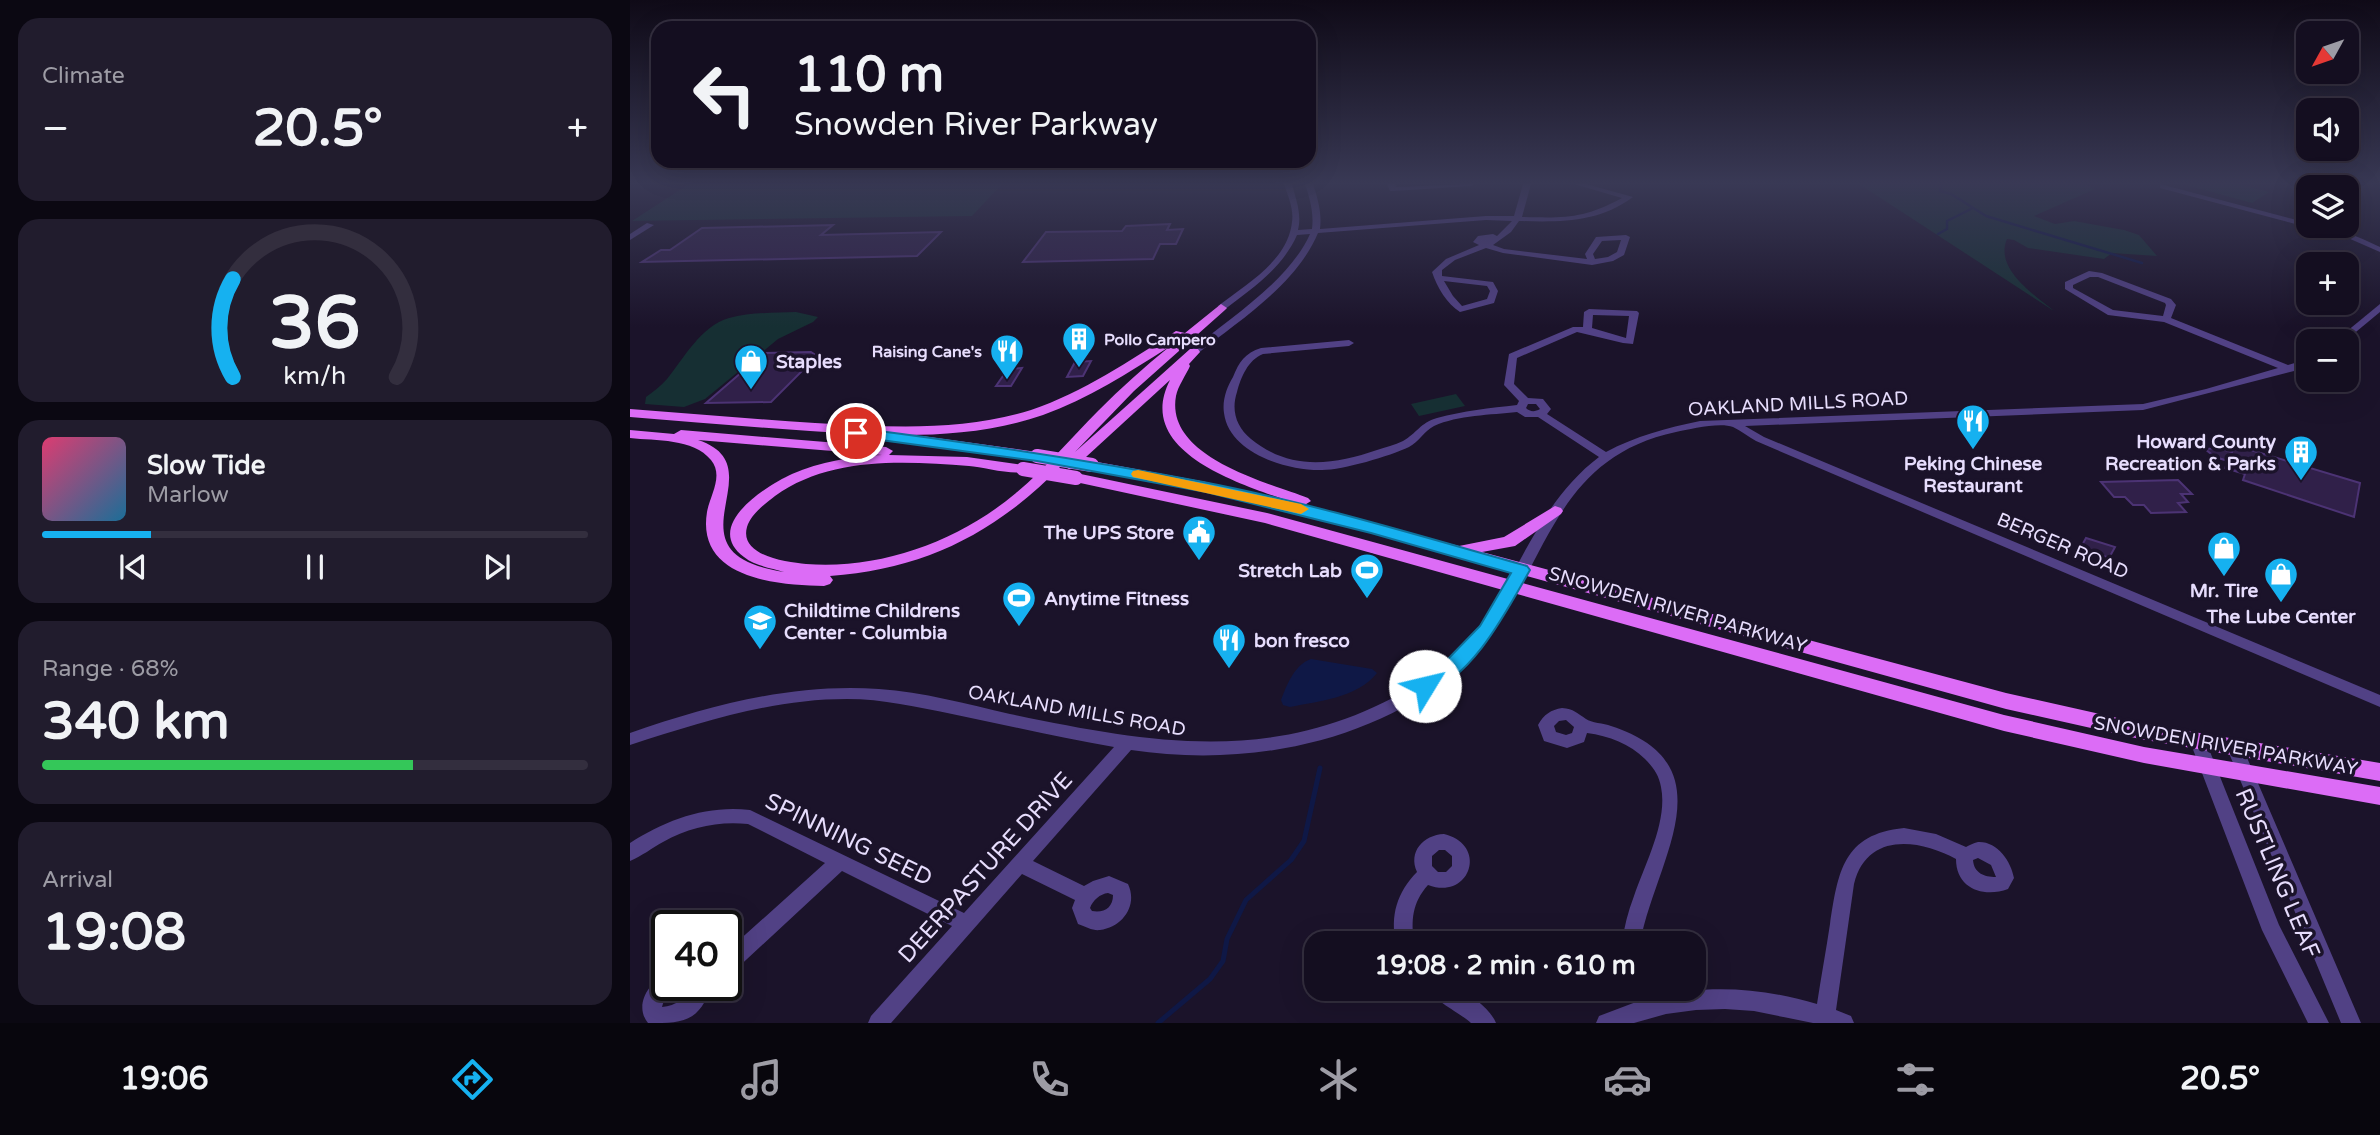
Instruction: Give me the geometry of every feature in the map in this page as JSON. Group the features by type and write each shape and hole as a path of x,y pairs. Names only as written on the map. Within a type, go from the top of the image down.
{"main road":[{"path":"782,425 918,432 961,430 1006,421 1038,412 1086,392 1221,308"},
{"path":"976,462 879,458 820,468 790,480 757,502 741,522 737,538 742,548 768,562 783,567 819,570 854,568 897,559 936,547 967,533 1021,497 1129,388 1221,308"},
{"path":"630,433 690,443 706,449 718,458 724,481 715,511 714,535 726,556 737,565 789,580 827,580 873,575 941,555 1009,518 1194,352"},
{"path":"1194,352 1174,383 1168,400 1173,428 1187,447 1219,470 1374,528"},
{"name":"SNOWDEN RIVER PARKWAY","path":"630,413 782,425 1037,456 1206,487 1374,528 1455,551 1517,578 2004,723 2144,755 2380,796"},
{"name":"SNOWDEN RIVER PARKWAY","path":"630,433 840,445 1076,478 1267,518 2006,701 2140,731 2380,772"},
{"path":"1455,551 1510,542 1555,511"}],"street":[{"path":"1221,308 1282,256 1294,233 1307,232"},
{"path":"1194,352 1290,270 1302,258 1315,232"},
{"path":"1438,278 1485,282 1493,287 1494,296 1491,301 1460,309 1449,298 1438,278 1436,272 1447,261 1502,239 1507,232"},
{"path":"1493,236 1479,239 1478,244 1592,262"},
{"path":"2355,238 2380,250"},
{"path":"2166,319 2171,305 2168,301 2104,276 2089,274 2068,284 2069,289 2110,313 2166,319 2290,369"},
{"path":"2357,329 2376,316 2380,307"},
{"path":"1522,405 1509,385 1512,356 1571,331 1587,329 1601,337 1630,342 1634,313 1589,312 1587,329"},
{"path":"1349,343 1261,351 1251,355 1234,386 1228,404 1231,423 1238,433 1260,449 1283,460 1322,467 1404,445 1415,439 1425,428 1438,422 1522,405 1534,400 1544,403 1546,409 1540,414 1605,456"},
{"name":"OAKLAND MILLS ROAD","path":"630,739 738,706 785,697 850,693 914,700 1128,743 1194,750 1254,747 1292,741 1345,726 1399,701 1451,667 1487,630 1555,511 1576,480 1605,456 1631,442 1672,428 1732,422 2127,408 2197,394 2296,367"},
{"name":"BERGER ROAD","path":"1732,422 1760,439 2380,701"},
{"path":"1582,726 1592,726 1626,738 1649,752 1664,769 1671,787 1667,824 1633,931"},
{"name":"RUSTLING LEAF","path":"2197,739 2271,930 2319,1023"},
{"name":"DEERPASTURE DRIVE","path":"878,1023 1128,743"},
{"name":"RUSTLING LEAF","path":"2234,746 2351,1023"},
{"name":"SPINNING SEED","path":"630,853 675,828 721,815 750,817 967,924"},
{"path":"1706,999 1762,1000 1834,1020 1847,878 1857,858 1873,844 1884,839 1909,835 1937,840 1965,855"},
{"path":"742,950 839,862"},
{"path":"1021,864 1086,896"},
{"path":"1404,931 1403,905 1414,887 1427,874"},
{"path":"653,1001 653,1015 659,1018 671,1017 694,1001"},
{"path":"1458,1001 1486,1023"},
{"path":"1606,1023 1640,1001"}],"green space":[{"path":"1932,232 2129,232 2139,235 2157,256 2112,253 2104,259 2028,248 2007,239 2006,261 2011,271 2027,289 2054,311"},
{"path":"796,312 818,317 778,339 705,399 684,407 645,404 646,397 667,379 702,335 719,322 745,315"},
{"path":"1456,394 1465,406 1419,416 1411,404"}],"shaded area":[{"path":"1311,659 1372,669 1377,673 1359,688 1337,697 1290,707 1283,705 1281,700 1292,676 1300,666"}],"building":[{"path":"697,232 825,232 821,235 941,232 917,256 642,262 661,250 670,250"},
{"path":"1046,232 1182,232 1176,244 1160,244 1153,259 1023,262"},
{"path":"811,352 817,356 771,402 706,403 764,353"},
{"name":"Pollo Campero","path":"1091,361 1083,376 1067,377 1075,362"},
{"name":"Raising Cane's","path":"1022,368 1011,386 996,386 1008,369"},
{"name":"Howard County Recreation & Parks","path":"2234,445 2360,483 2354,517 2243,480 2245,474 2225,468 2228,461 2215,457 2205,449 2218,448 2232,452"},
{"path":"2178,480 2192,494 2181,494 2188,502 2178,503 2186,512 2151,513 2144,505 2133,505 2125,497 2114,497 2101,482"},
{"path":"2086,538 2115,547 2109,558 2081,547"}],"waterway":[{"path":"1938,234 1942,232"},
{"path":"2038,232 2142,263"},
{"path":"1158,1023 1210,979 1223,961 1227,939 1246,900 1291,860 1304,841 1320,768"}],"slow traffic":[{"path":"1138,474 1301,509"}],"place":[{"name":"Pollo Campero","path":"1079,369"},
{"name":"Raising Cane's","path":"1007,381"},
{"name":"Staples","path":"751,391"},
{"name":"Peking Chinese Restaurant","path":"1973,451"},
{"name":"Howard County Recreation & Parks","path":"2301,482"},
{"name":"The UPS Store","path":"1199,562"},
{"name":"Mr. Tire","path":"2224,578"},
{"name":"Stretch Lab","path":"1367,600"},
{"name":"The Lube Center","path":"2281,604"},
{"name":"Anytime Fitness","path":"1019,628"},
{"name":"Childtime Childrens Center - Columbia","path":"760,651"},
{"name":"bon fresco","path":"1229,670"}],"route":[{"path":"856,433 1037,456 1206,487 1374,528 1521,570 1487,630 1471,649 1425,686"}]}
